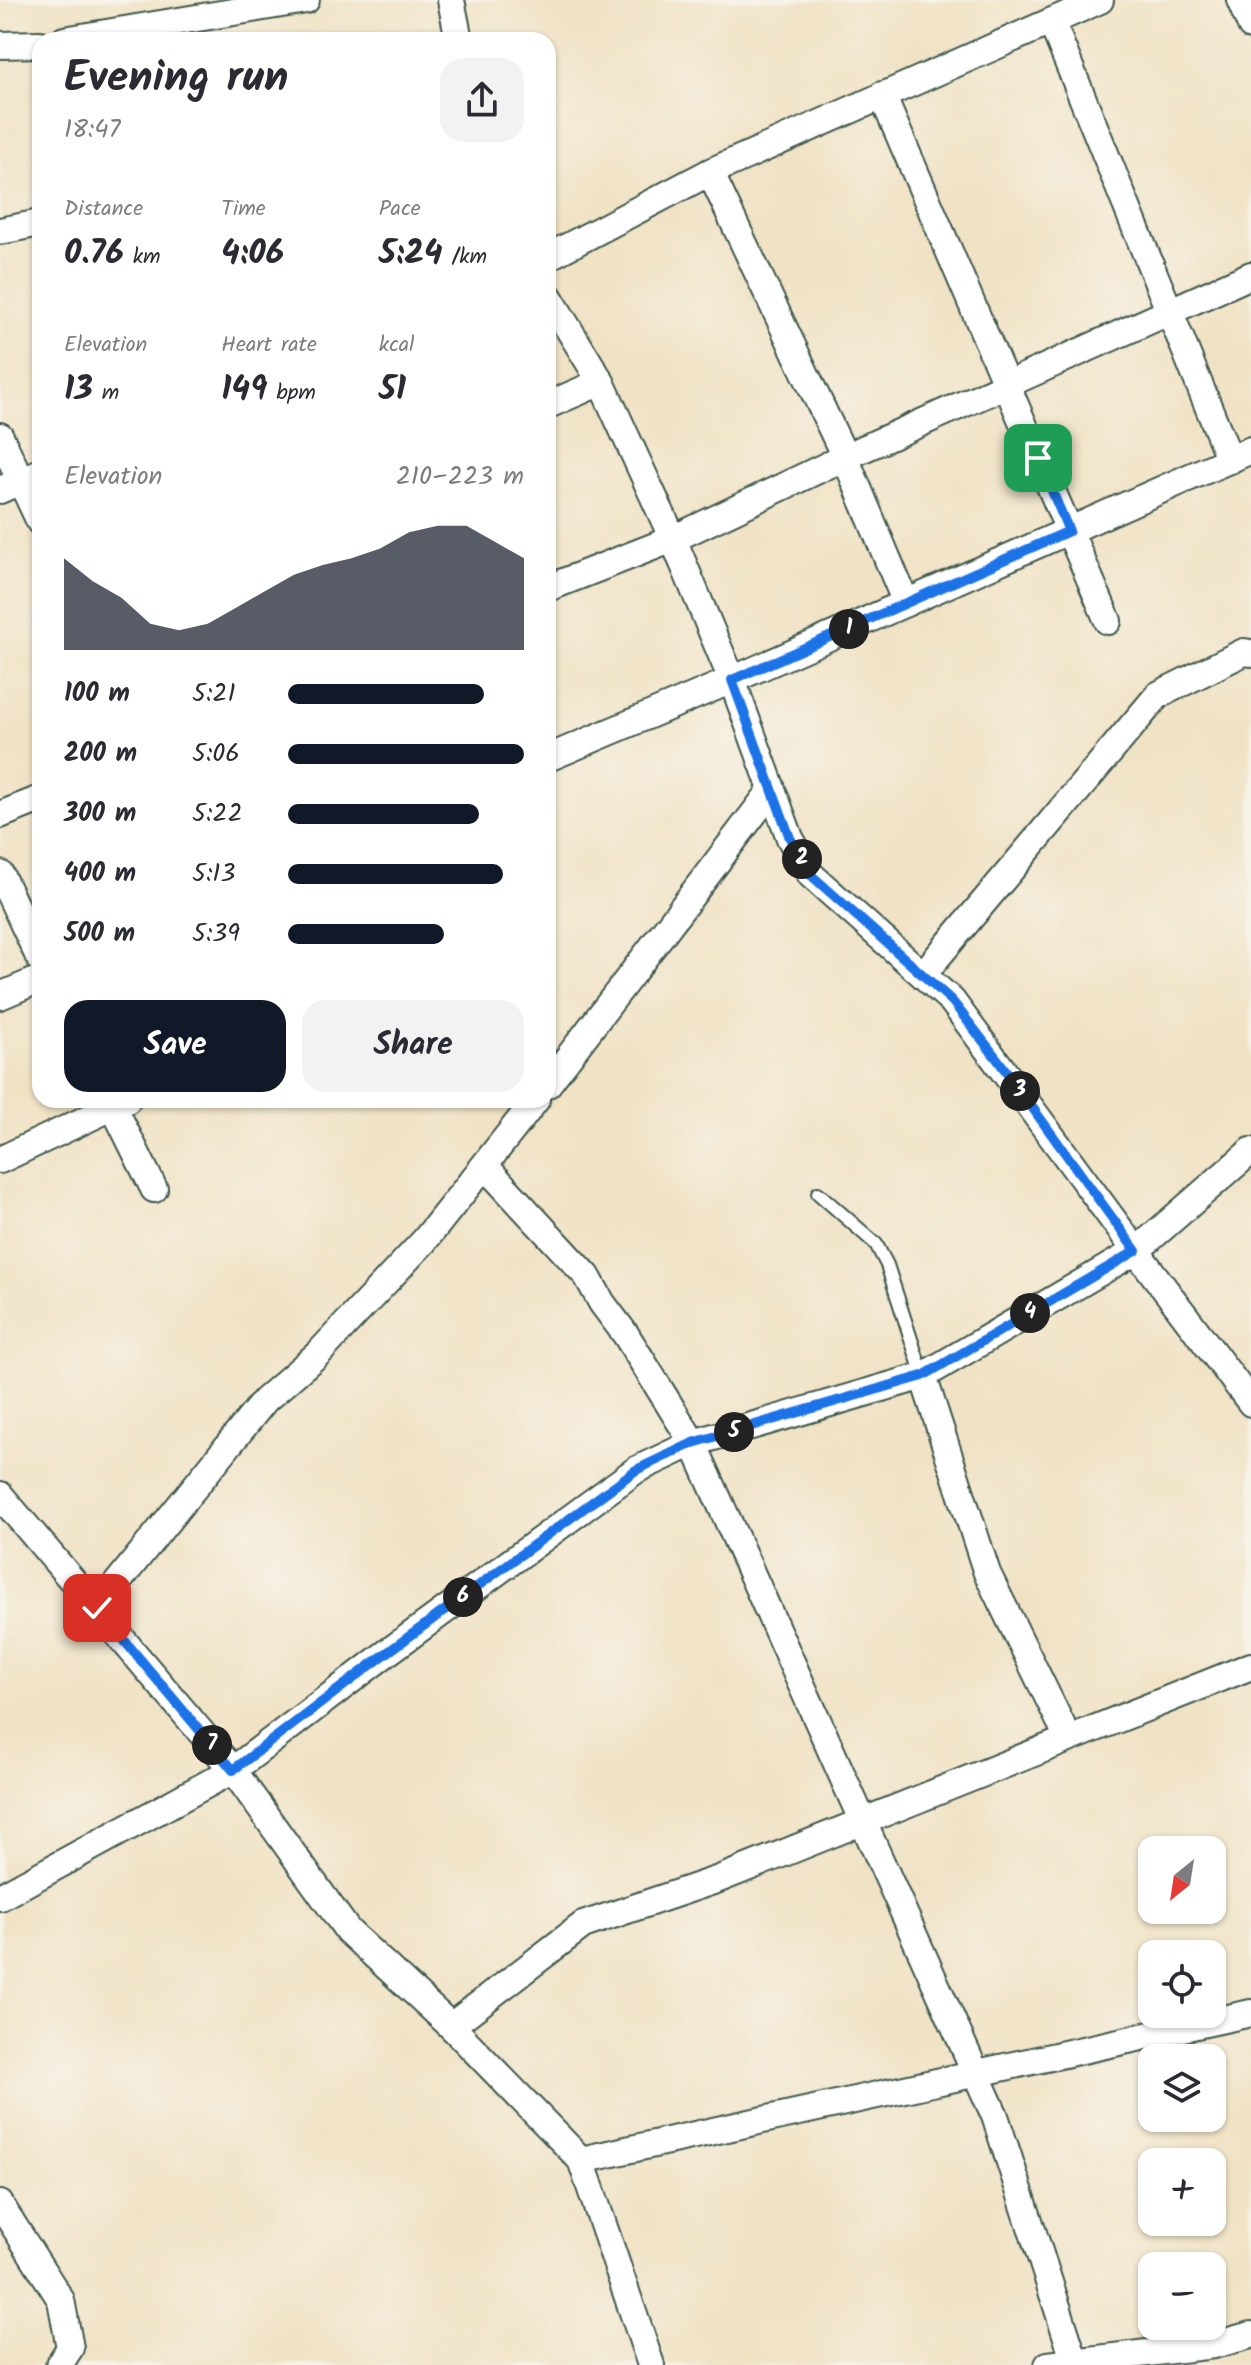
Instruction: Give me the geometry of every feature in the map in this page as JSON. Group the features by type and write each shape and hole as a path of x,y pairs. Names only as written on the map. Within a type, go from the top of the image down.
{"street":[{"path":"112,32 306,0"},
{"path":"451,0 457,32"},
{"path":"556,253 710,172 1100,0"},
{"path":"1240,0 1251,26"},
{"path":"556,755 1241,455 1170,312 1052,23"},
{"path":"0,45 32,44"},
{"path":"882,95 1108,621"},
{"path":"710,172 845,457 906,603"},
{"path":"0,231 32,225"},
{"path":"556,585 673,539 845,457 1251,275"},
{"path":"556,308 601,382 673,539 732,680 790,838 811,875 952,1001 1251,1403"},
{"path":"556,402 601,382"},
{"path":"0,436 32,506"},
{"path":"924,973 1158,695 1244,652 1251,653"},
{"path":"556,1073 771,791"},
{"path":"0,815 32,802"},
{"path":"0,874 32,942"},
{"path":"0,996 32,982"},
{"path":"0,1160 105,1108"},
{"path":"120,1108 154,1189"},
{"path":"97,1608 265,1400 319,1353 425,1240 530,1108"},
{"path":"0,1897 233,1770 636,1470 693,1443 923,1376 1136,1251 1251,1151"},
{"path":"485,1166 587,1276 693,1443 995,2116 1075,2363"},
{"path":"923,1376 987,1573 1068,1738"},
{"path":"0,1495 233,1770 348,1931 451,2026 581,2160 651,2365"},
{"path":"451,2026 583,1925 719,1879 1251,1666"},
{"path":"581,2160 1251,2013"},
{"path":"0,2204 61,2300 70,2348 59,2365"},
{"path":"1048,2365 1214,2345 1251,2335"}],"lane":[{"path":"818,1193 876,1244 887,1265 923,1376"}],"route":[{"path":"97,1608 233,1770 636,1470 693,1443 923,1376 1136,1251 952,1001 811,875 790,838 732,680 1069,531 1038,458"}]}
